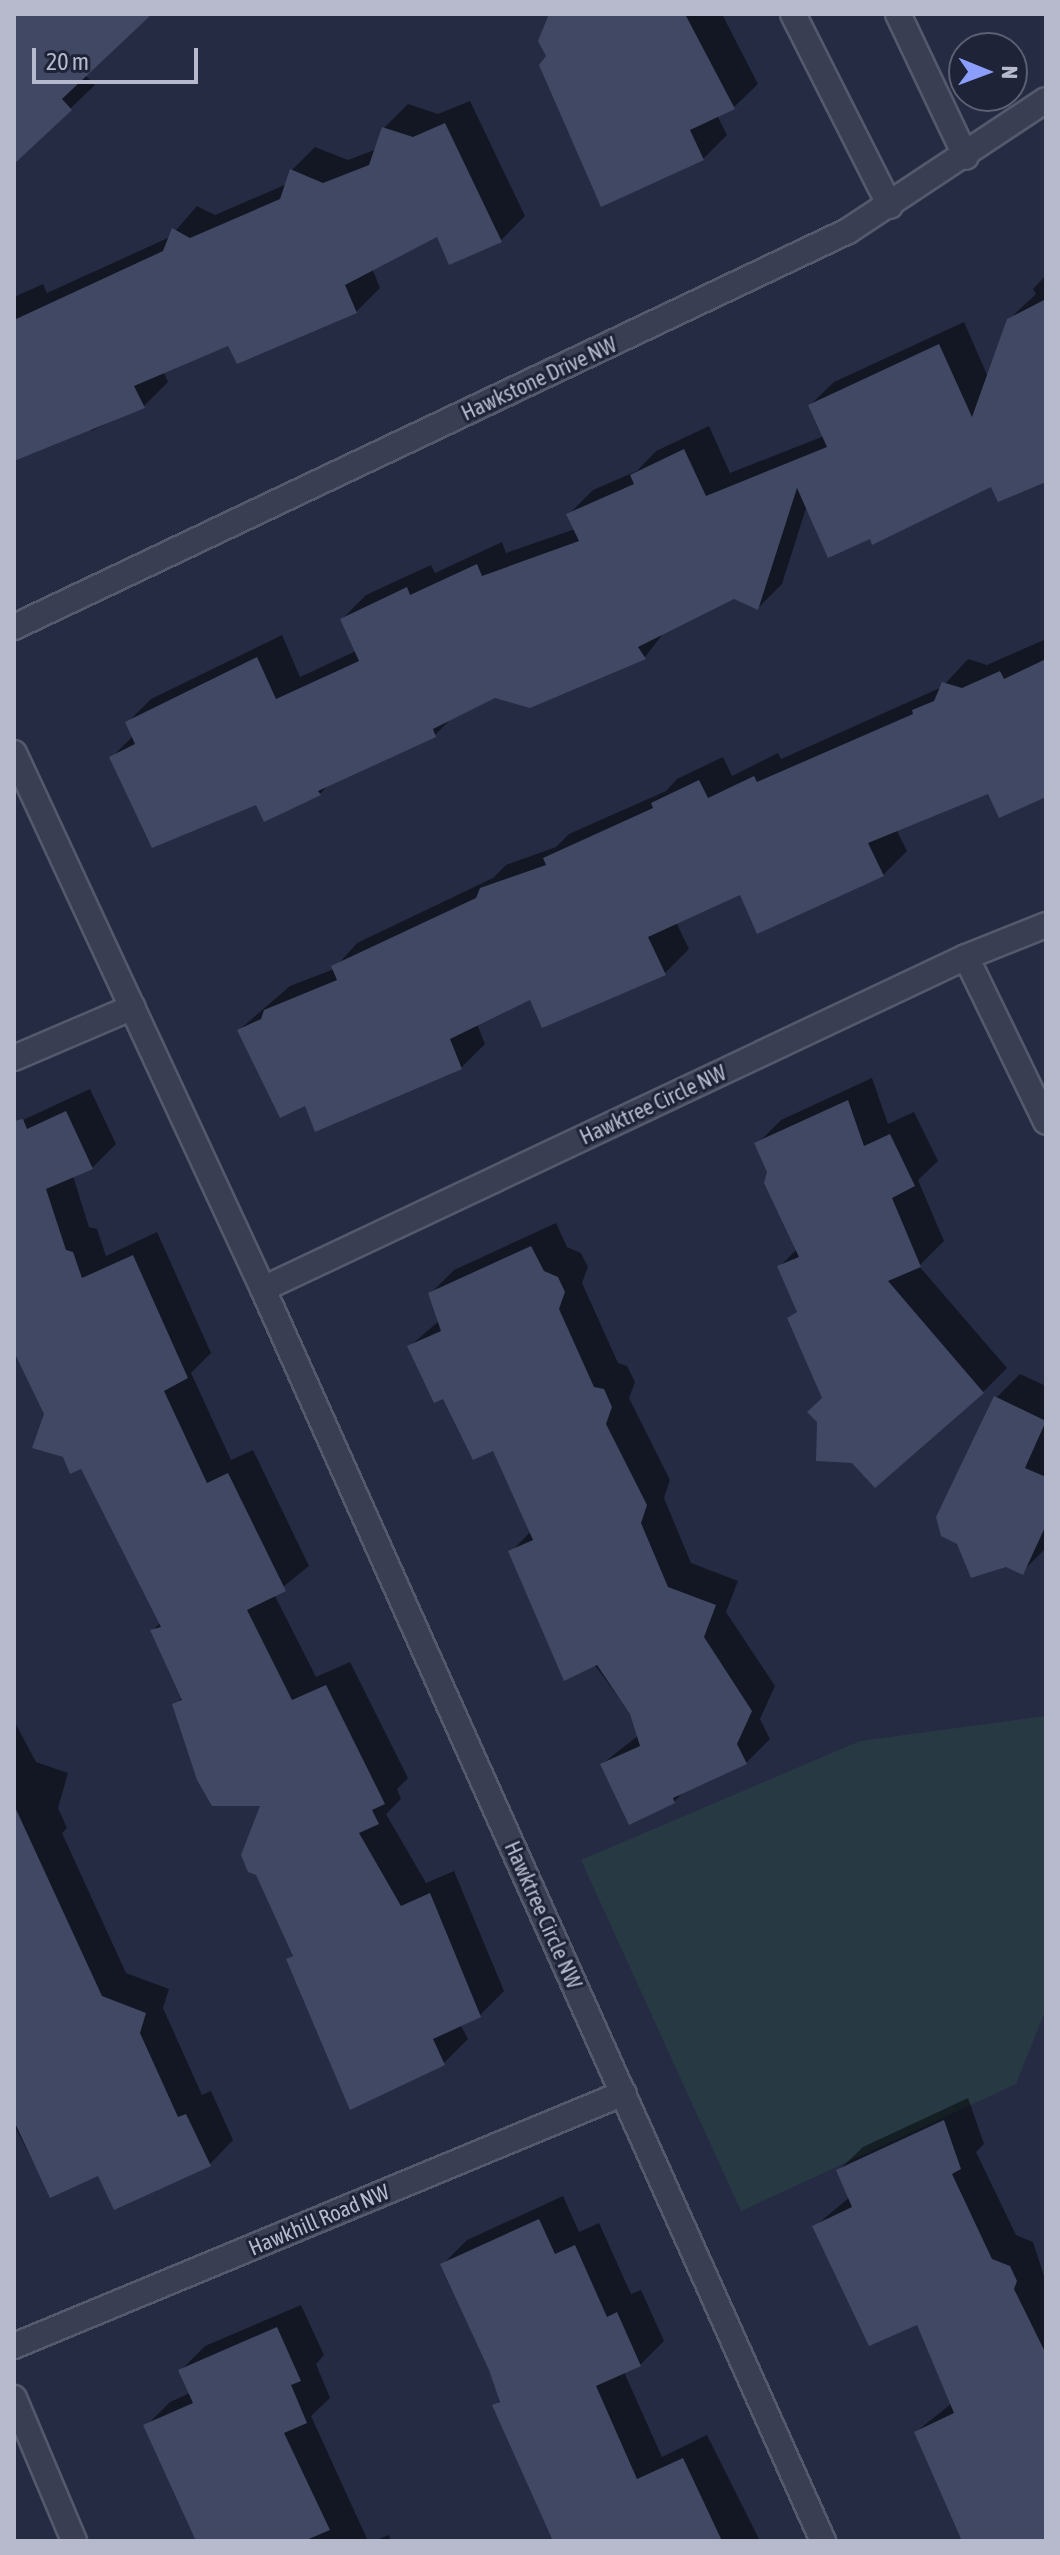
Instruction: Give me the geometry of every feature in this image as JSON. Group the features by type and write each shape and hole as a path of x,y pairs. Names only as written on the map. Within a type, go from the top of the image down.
{"street":[{"path":"793,14 890,206"},
{"path":"898,14 966,157"},
{"name":"Hawkstone Drive NW","path":"14,627 692,306 890,206 1046,100"},
{"name":"Hawktree Circle NW","path":"14,753 263,1289 823,2541"},
{"name":"Hawktree Circle NW","path":"263,1289 966,957 1046,925"},
{"path":"966,957 1046,1122"},
{"path":"14,1058 133,1007"},
{"name":"Hawkhill Road NW","path":"14,2346 624,2093"},
{"path":"14,2398 74,2541"}],"shaded area":[{"path":"1046,1716 1046,2009 1016,2084 741,2211 581,1860 860,1741"}],"building":[{"path":"14,14 152,14 62,99 72,110 14,164"},
{"path":"549,14 685,14 735,109 690,130 704,160 601,207 539,65 546,56 538,41"},
{"path":"445,123 502,242 449,265 437,237 345,285 357,313 237,364 228,346 134,386 145,408 14,461 14,320 163,251 172,228 190,238 280,199 290,169 323,183 369,165 382,127 413,137"},
{"path":"1046,299 1046,482 998,502 991,487 872,545 870,539 828,558 797,488 758,610 734,599 638,647 646,659 530,708 495,698 433,729 436,737 318,791 321,795 264,822 256,805 152,848 109,757 135,744 125,722 257,657 276,699 359,661 340,619 407,587 410,595 477,564 482,576 579,541 566,514 634,484 630,475 684,449 706,496 827,447 808,405 939,344 972,417 1007,319"},
{"path":"1046,659 1046,797 999,818 988,794 868,843 884,876 757,934 740,895 648,937 666,975 542,1028 530,1000 450,1039 462,1069 315,1132 305,1106 280,1118 237,1030 261,1019 264,1010 337,980 331,966 476,898 480,888 546,865 543,858 653,808 651,803 699,780 708,798 754,776 757,782 913,714 912,710 934,701 942,682 962,688 1000,671 1004,679"},
{"path":"848,1100 864,1146 890,1134 915,1186 892,1198 921,1267 888,1281 984,1393 875,1488 852,1463 816,1461 817,1422 807,1412 822,1398 787,1318 797,1312 777,1266 799,1257 764,1183 767,1172 754,1143"},
{"path":"66,1111 93,1169 46,1189 66,1250 73,1252 82,1278 133,1255 188,1378 164,1391 207,1483 228,1473 286,1591 247,1610 292,1700 326,1685 385,1804 372,1810 379,1824 359,1833 401,1906 430,1893 481,2017 433,2039 445,2065 350,2110 286,1959 293,1956 256,1875 248,1872 241,1855 260,1806 212,1806 197,1780 172,1704 182,1700 150,1630 161,1627 81,1469 70,1474 63,1457 32,1448 44,1414 14,1352 14,1121 23,1119 27,1129"},
{"path":"531,1246 544,1271 558,1277 565,1292 559,1309 594,1387 604,1389 612,1407 606,1424 647,1505 641,1523 668,1587 716,1605 704,1637 752,1711 737,1744 747,1764 673,1798 675,1803 629,1825 600,1764 640,1746 630,1714 597,1665 564,1681 508,1551 533,1540 493,1451 473,1460 443,1399 434,1403 407,1346 441,1331 428,1293"},
{"path":"994,1396 1046,1421 1025,1468 1046,1477 1046,1525 1023,1575 1006,1567 971,1578 957,1544 941,1536 936,1517"},
{"path":"14,1805 102,1996 146,2013 140,2033 178,2117 186,2114 211,2166 114,2210 98,2176 50,2198 14,2121"},
{"path":"944,2120 961,2169 952,2174 992,2259 1010,2266 1017,2281 1014,2289 1046,2354 1046,2541 962,2541 914,2432 954,2413 917,2325 869,2346 812,2226 852,2207 836,2170"},
{"path":"539,2219 555,2254 575,2245 607,2317 617,2312 641,2366 596,2386 637,2479 683,2458 722,2541 553,2541 492,2405 500,2402 489,2370 440,2264"},
{"path":"277,2327 301,2381 291,2385 307,2423 284,2433 330,2530 304,2541 196,2541 143,2425 193,2403 178,2370"}]}
